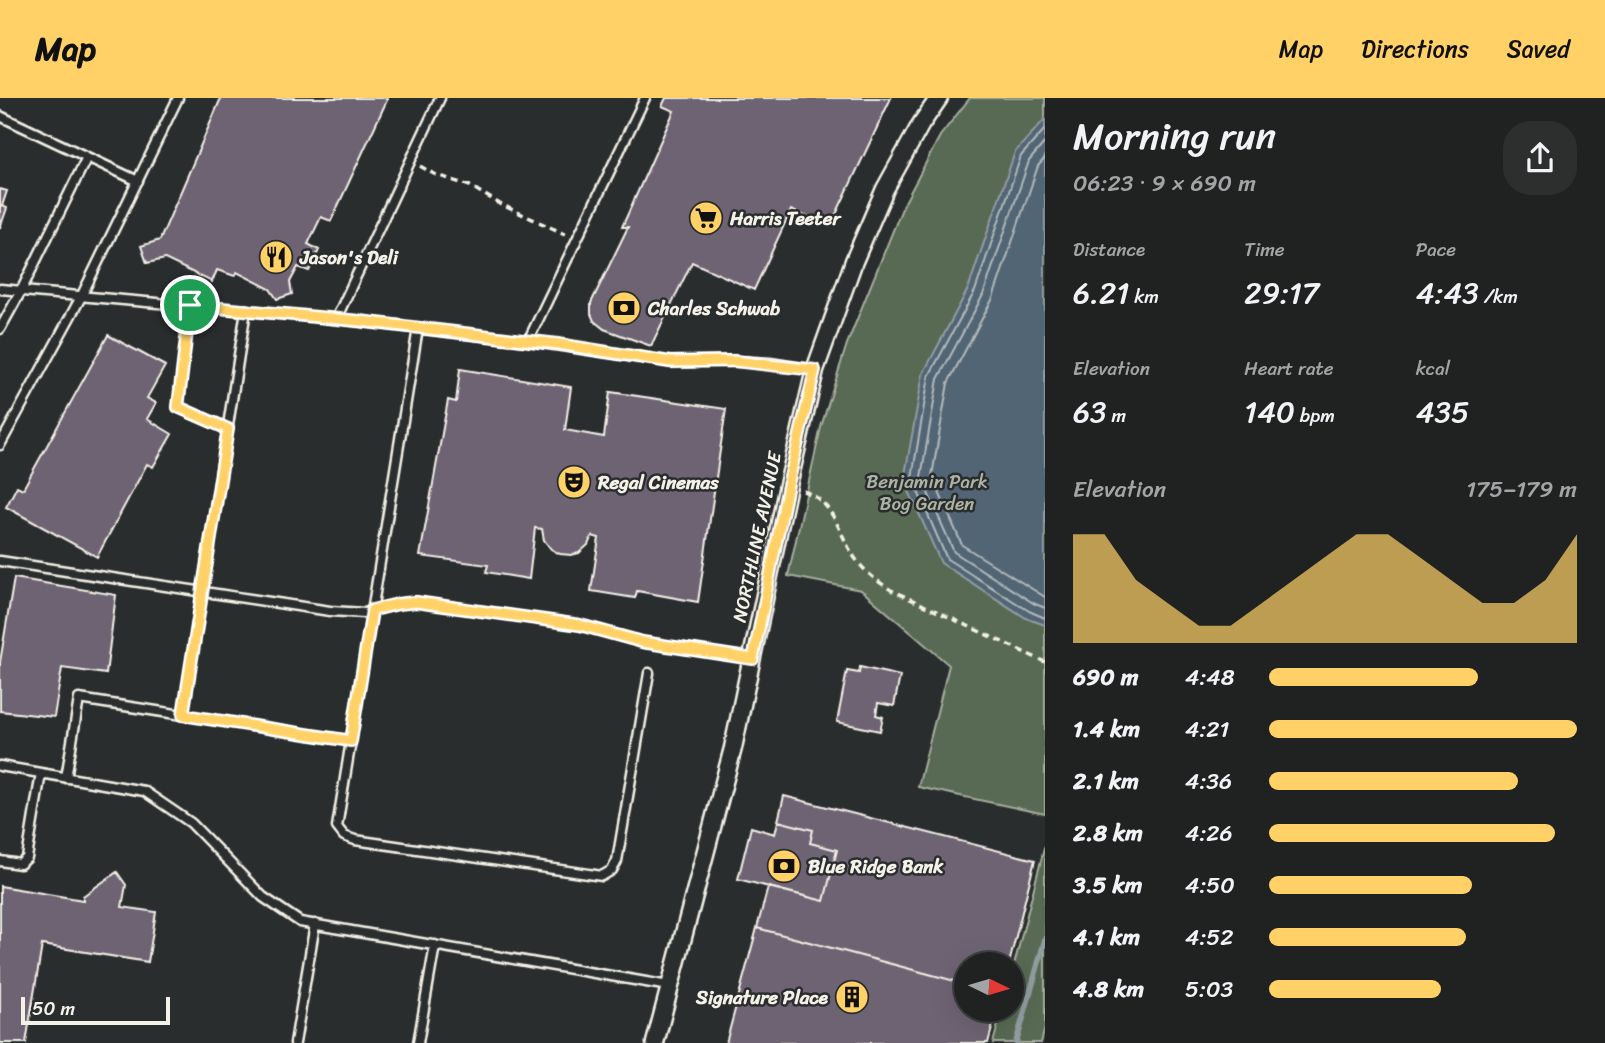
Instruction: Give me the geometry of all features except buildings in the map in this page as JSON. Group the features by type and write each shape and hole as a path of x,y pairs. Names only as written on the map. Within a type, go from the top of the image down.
{"street":[{"name":"NORTHLINE AVENUE","path":"655,1043 733,748 815,370 854,261 885,189 921,124 939,98"}],"lane":[{"path":"0,445 81,297 178,98"},
{"path":"336,319 440,98"},
{"path":"527,341 645,98"},
{"path":"0,116 138,181"},
{"path":"0,329 87,158"},
{"path":"0,289 336,319 527,341 670,362 734,361 815,370"},
{"path":"190,305 178,407 228,429"},
{"path":"183,715 246,310"},
{"path":"418,328 337,827 344,836 367,842 602,876 612,870 617,860 649,673"},
{"path":"0,561 330,611 365,612 416,602 447,606 580,625 642,642 753,659"},
{"path":"66,778 79,699 351,741"},
{"path":"0,766 144,791 191,823 263,898 300,922 669,986"},
{"path":"0,861 20,864 27,858 41,774"},
{"path":"295,1043 315,924"},
{"path":"418,1043 435,945"}],"path":[{"path":"410,160 434,174 470,186 500,204 577,239"},
{"path":"788,485 814,494 830,509 857,561 871,576 891,590 1045,662"}],"green space":[{"name":"Benjamin Park Bog Garden","path":"970,98 1045,98 1045,814 918,787 949,665 861,590 788,576 821,427 847,344 903,206 940,136"},
{"path":"1045,845 1045,1028 1041,1043 993,1043 999,1022 1024,1022 1024,952 1017,952"}],"water":[{"path":"1045,119 1045,625 1026,618 941,563 904,480 923,374 968,289 1015,152"}],"waterway":[{"path":"1016,1043 1045,940"}],"place":[{"name":"Harris Teeter","path":"706,218"},
{"name":"Jason's Deli","path":"276,257"},
{"name":"Charles Schwab","path":"624,308"},
{"name":"Regal Cinemas","path":"574,482"},
{"name":"Blue Ridge Bank","path":"784,866"},
{"name":"Signature Place","path":"852,997"}],"route":[{"path":"190,305 558,344 670,362 734,361 815,370 788,485 753,659 642,642 580,625 416,602 372,610 351,741 183,715 228,429 178,407 190,305"}]}
